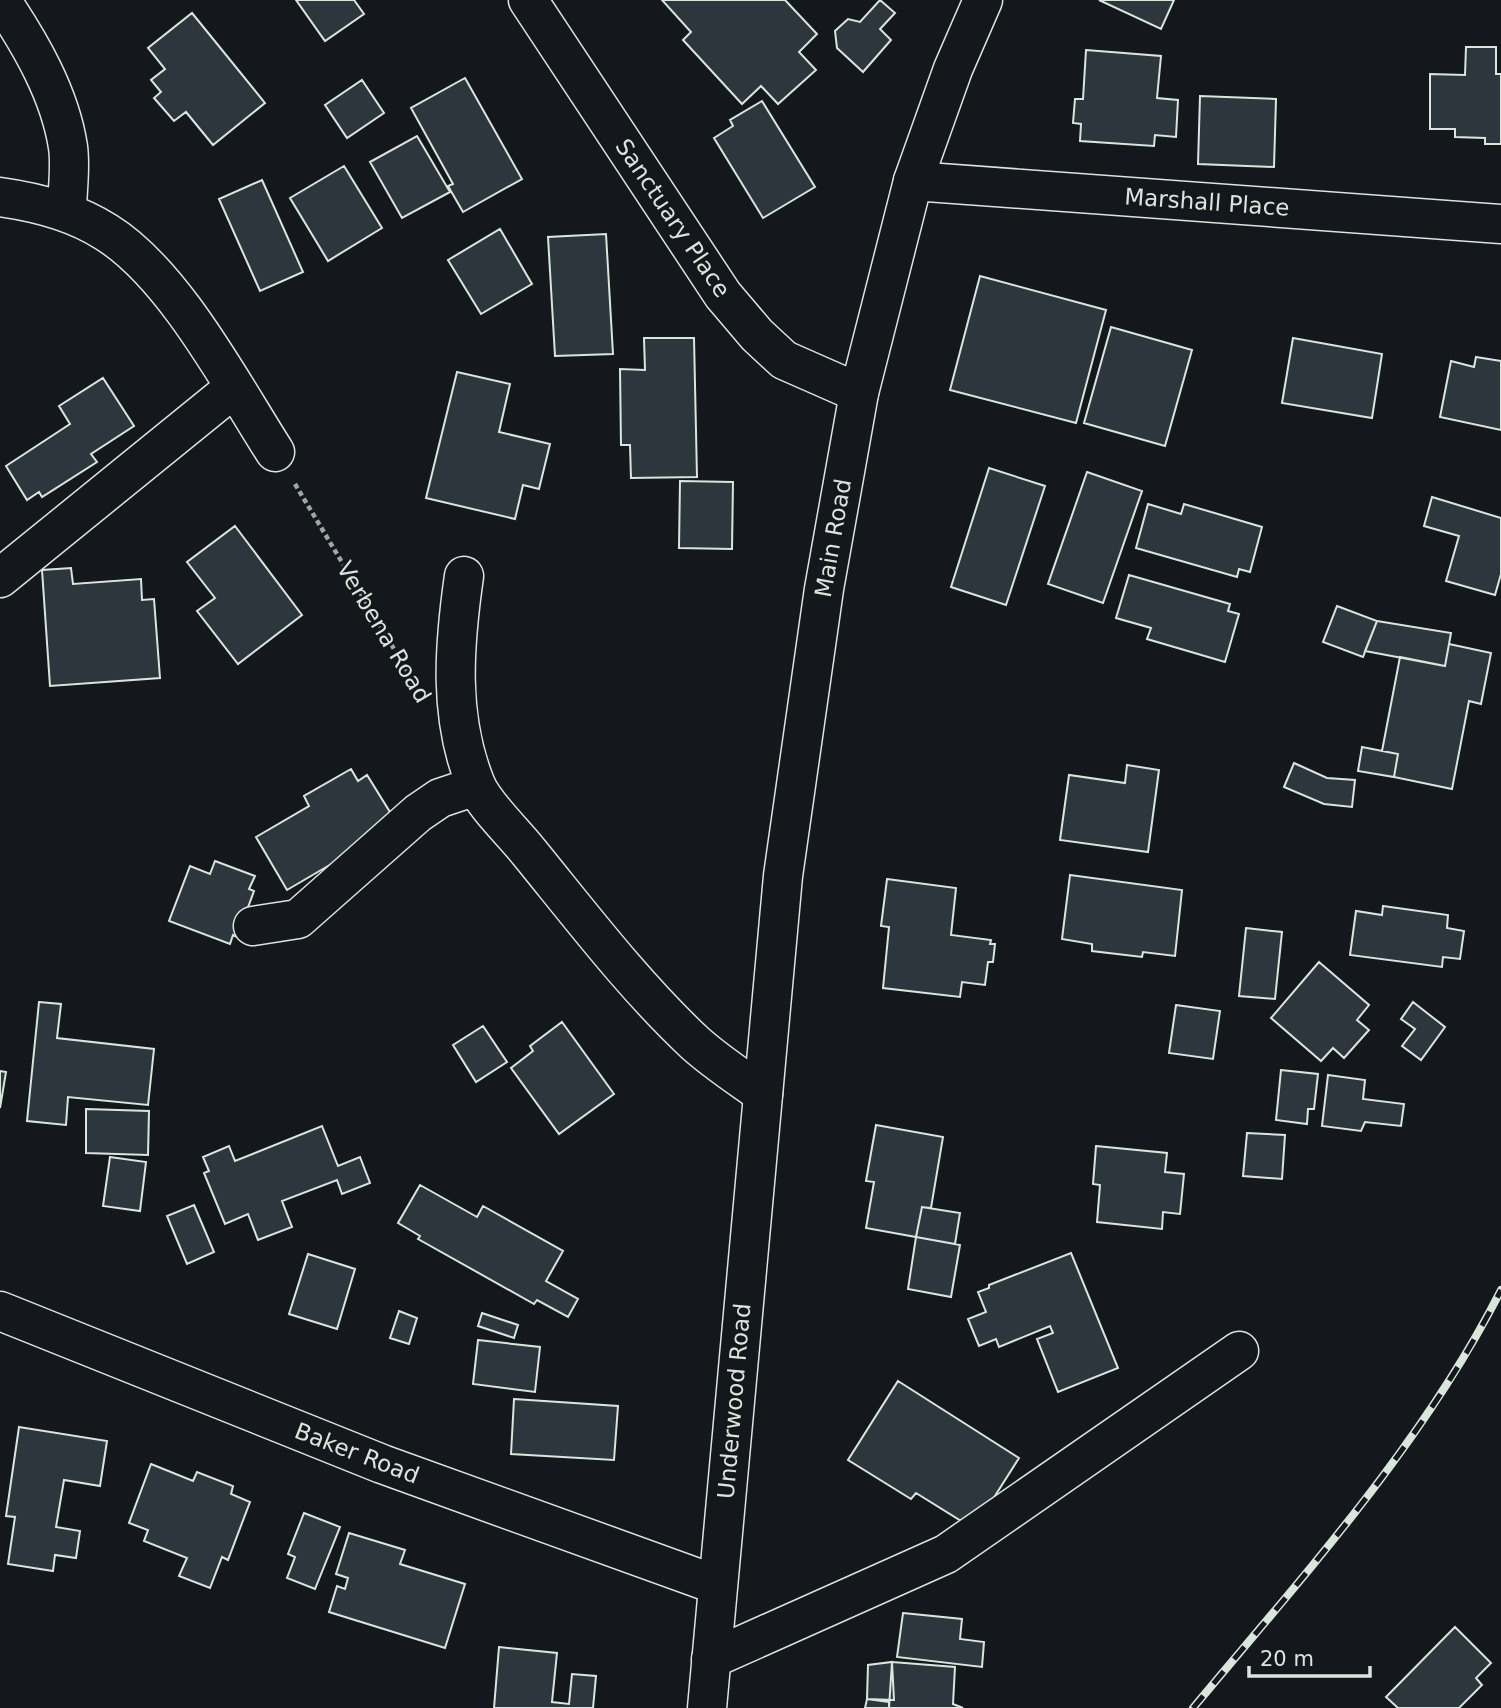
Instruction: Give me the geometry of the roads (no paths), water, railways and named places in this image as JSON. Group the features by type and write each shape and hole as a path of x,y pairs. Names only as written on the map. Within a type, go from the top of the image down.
{"street":[{"path":"1,0 28,40 57,107 68,148 67,212"},
{"name":"Sanctuary Place","path":"528,0 723,295 757,335 784,360 859,393"},
{"name":"Main Road","path":"763,1094 783,876 824,589 859,393 913,181 953,69 983,0"},
{"name":"Marshall Place","path":"913,181 1501,224"},
{"path":"0,197 67,212 107,232 140,259 177,302 275,452"},
{"path":"0,578 5,571 118,484 234,388"},
{"path":"464,576 454,641 454,675 458,715 476,786 586,922 663,1009 696,1044 763,1094"},
{"path":"253,926 298,919 418,813 440,799 476,786"},
{"name":"Underwood Road","path":"707,1708 763,1094"},
{"name":"Baker Road","path":"0,1311 382,1464 717,1585"},
{"path":"711,1659 946,1554 1239,1350"}],"railway":[{"path":"1193,1708 1318,1558 1398,1455 1470,1347 1501,1290"}]}
